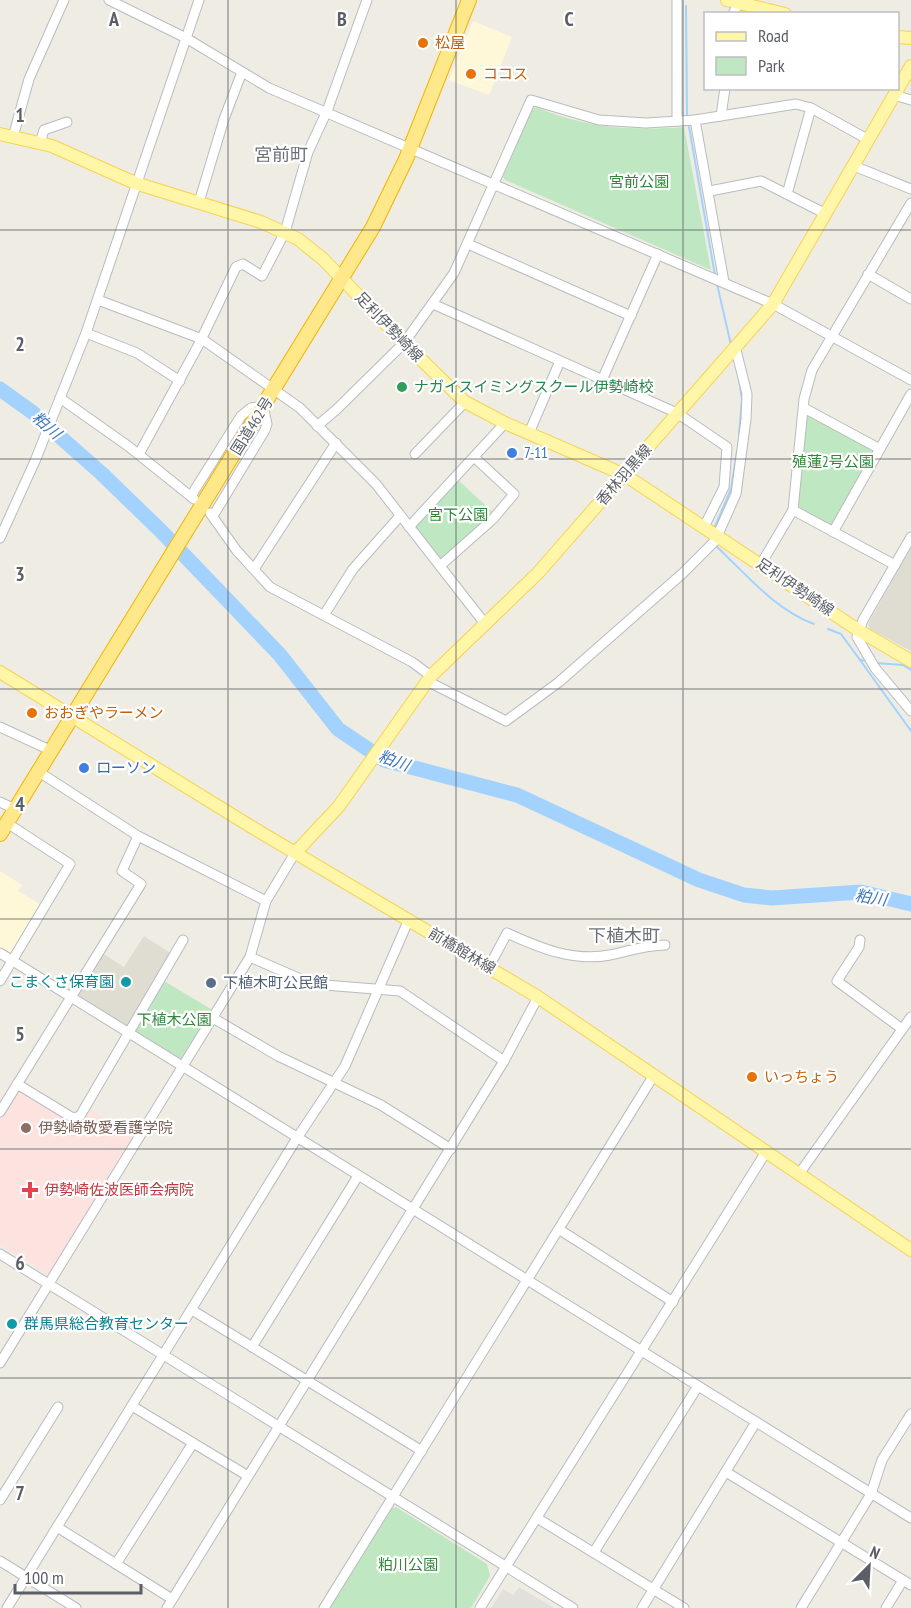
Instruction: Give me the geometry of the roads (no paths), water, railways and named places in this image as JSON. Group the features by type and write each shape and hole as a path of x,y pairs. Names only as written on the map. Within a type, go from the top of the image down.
{"highway":[{"name":"国道462号","path":"3,828 274,391 383,208 411,147 469,0"}],"main road":[{"path":"734,4 775,12"},
{"name":"香林羽黒線","path":"899,86 911,66"},
{"name":"香林羽黒線","path":"295,853 338,808 429,679 538,573 773,304 897,90"},
{"name":"足利伊勢崎線","path":"0,134 40,143 75,155 135,183 199,202 285,232 315,252 404,344 465,402 505,423 625,475 858,630 911,661"},
{"name":"前橋館林線","path":"0,672 295,853 537,997 911,1250"}],"street":[{"path":"13,137 29,79 64,0"},
{"path":"109,0 186,38 269,88 773,304 911,380"},
{"path":"0,538 35,461 86,333 135,183 199,0"},
{"path":"139,454 202,339 236,267 243,264 262,276 285,232 308,152 327,111 367,0"},
{"path":"677,0 677,121"},
{"path":"199,202 224,119 242,72"},
{"path":"721,116 724,90"},
{"path":"894,95 911,99"},
{"path":"317,426 338,409 404,344 454,273 531,100 599,120 646,123 695,120 784,104 811,108 869,140"},
{"path":"787,194 811,108"},
{"path":"695,120 710,191 718,280"},
{"path":"40,143 44,130 67,122"},
{"path":"854,166 911,189"},
{"path":"710,191 761,181 826,214"},
{"path":"761,564 793,510 804,408 812,370 911,203"},
{"path":"468,244 631,316"},
{"path":"602,380 658,254"},
{"path":"868,274 911,299"},
{"path":"98,300 202,339 300,408 365,471 486,625"},
{"path":"433,304 677,413 727,447 724,487 712,535"},
{"path":"86,333 137,354 180,381"},
{"path":"59,401 139,454 193,497 234,427 246,411 264,406 267,424 265,430 211,515 270,586 412,662 429,679 507,721 559,682 683,573 712,535 736,494 746,419 747,394 733,349"},
{"path":"529,433 560,361"},
{"path":"833,532 911,394"},
{"path":"415,454 465,402"},
{"path":"804,408 880,449"},
{"path":"409,527 505,423"},
{"path":"254,569 336,443"},
{"path":"440,566 493,519 514,494 474,458"},
{"path":"793,510 895,565"},
{"path":"324,615 353,569 400,516"},
{"path":"911,537 858,630 857,637 875,668 911,711"},
{"path":"0,727 52,751"},
{"path":"39,772 138,837 266,901"},
{"path":"0,802 15,809"},
{"path":"0,981 70,864 3,828"},
{"path":"0,1112 141,884 122,871 138,837"},
{"path":"0,1363 250,957 266,901 295,853"},
{"path":"7,1608 297,1138 345,1066 409,919"},
{"path":"489,967 507,933 568,956 609,955 644,946 665,945"},
{"path":"17,1084 73,1118 80,1116 183,940"},
{"path":"860,940 859,947 837,981 902,1029"},
{"path":"0,954 911,1518"},
{"path":"250,957 312,984 400,991 504,1061"},
{"path":"57,1527 116,1564 169,1604 451,1149 504,1061 537,997"},
{"path":"799,1174 911,1017"},
{"path":"213,1018 278,1056 381,1105 451,1149"},
{"path":"324,1608 654,1075"},
{"path":"480,1608 766,1152"},
{"path":"252,1347 358,1176"},
{"path":"560,1230 673,1302"},
{"path":"0,1254 573,1608"},
{"path":"192,1310 422,1451"},
{"path":"594,1552 698,1386"},
{"path":"132,1406 248,1476"},
{"path":"0,1500 58,1407"},
{"path":"801,1608 871,1494 882,1460 911,1414"},
{"path":"642,1608 756,1422"},
{"path":"116,1564 193,1443"},
{"path":"726,1472 907,1583 886,1608"},
{"path":"537,1518 684,1608"},
{"path":"0,1561 76,1608"}],"waterway":[{"path":"686,6 687,115"},
{"path":"689,127 715,275"},
{"path":"717,284 731,345"},
{"path":"739,380 742,399 739,434"},
{"name":"粕川","path":"0,389 32,412 101,473 161,531 280,655 338,729 384,760 517,795 699,880 744,895 772,898 861,892 911,904"},
{"path":"714,529 731,489 737,451"},
{"path":"716,546 773,600 814,624"},
{"path":"828,629 841,634 860,660 868,661"},
{"path":"860,660 911,731"},
{"path":"876,663 903,665 911,670"}],"place":[{"name":"松屋","path":"423,43"},
{"name":"ココス","path":"471,74"},
{"name":"ナガイスイミングスクール伊勢崎校","path":"402,387"},
{"name":"7-11","path":"512,453"},
{"name":"おおぎやラーメン","path":"32,713"},
{"name":"ローソン","path":"84,768"},
{"name":"こまくさ保育園","path":"126,982"},
{"name":"下植木町公民館","path":"211,983"},
{"name":"いっちょう","path":"752,1077"},
{"name":"伊勢崎敬愛看護学院","path":"26,1128"},
{"name":"伊勢崎佐波医師会病院","path":"30,1190"},
{"name":"群馬県総合教育センター","path":"12,1324"}],"district":[{"name":"宮前町","path":"281,155"},
{"name":"下植木町","path":"624,936"}],"park label":[{"name":"宮前公園","path":"639,182"},
{"name":"殖蓮2号公園","path":"833,462"},
{"name":"宮下公園","path":"458,515"},
{"name":"下植木公園","path":"174,1020"},
{"name":"粕川公園","path":"408,1565"}]}
